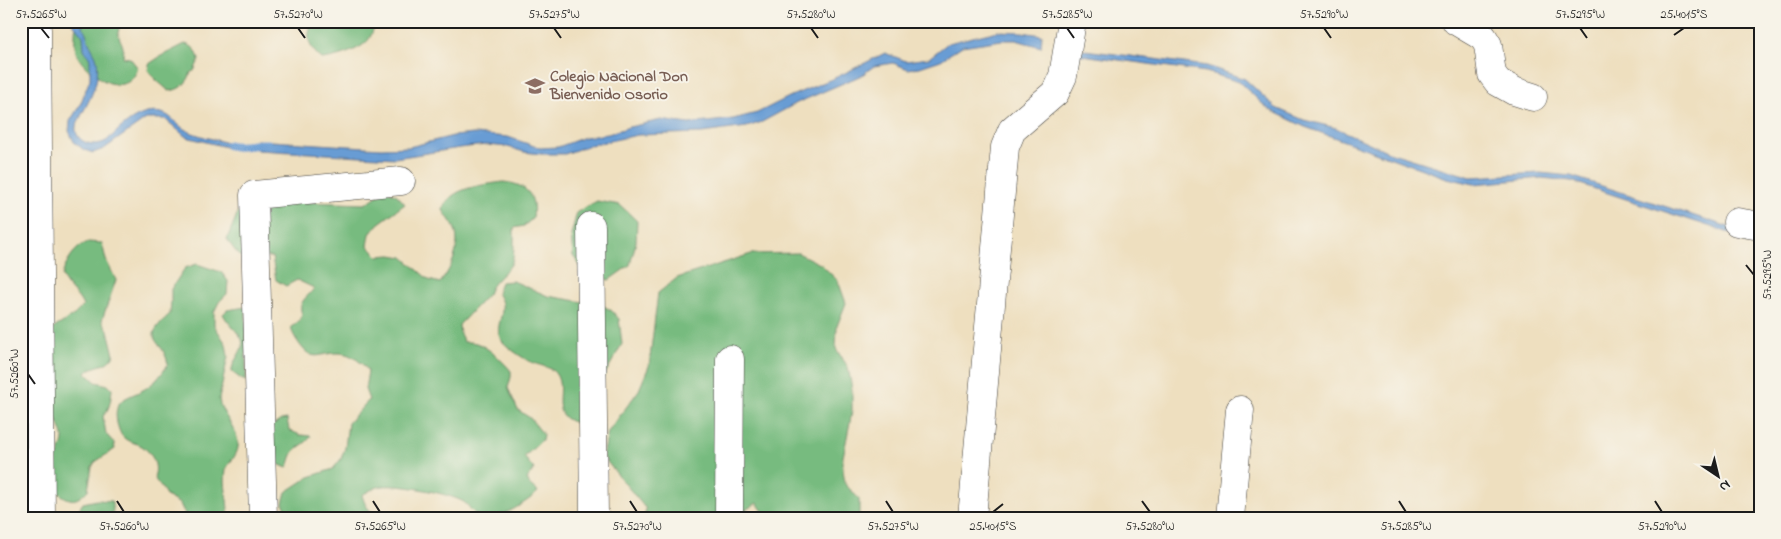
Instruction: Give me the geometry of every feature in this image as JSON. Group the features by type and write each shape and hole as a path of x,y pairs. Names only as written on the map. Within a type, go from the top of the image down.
{"street":[{"path":"972,518 1006,148 1012,130 1055,93 1063,76 1072,21"},
{"path":"1456,21 1483,37 1488,45 1492,74 1498,82 1532,98"},
{"path":"38,28 41,518"},
{"path":"263,518 254,195 401,181"},
{"path":"591,226 594,518"},
{"path":"729,518 730,359"},
{"path":"1230,518 1240,410"}],"green space":[{"path":"79,21 122,21 118,32 123,46 123,57 130,58 138,68 133,78 125,83 108,82 98,77 82,63 77,55 75,43 76,28"},
{"path":"314,21 376,21 370,37 360,47 340,55 322,59 309,42 309,32"},
{"path":"185,44 195,49 199,60 186,83 177,89 169,91 148,70 149,64"},
{"path":"503,182 518,185 528,192 533,203 533,218 524,226 514,228 512,263 495,282 488,294 459,325 460,334 464,342 472,342 485,347 511,371 508,388 518,410 530,418 543,434 542,440 524,457 534,469 527,479 529,484 538,492 520,506 505,513 497,516 483,517 476,515 462,501 445,495 412,488 383,486 362,495 369,510 385,518 291,518 283,503 286,492 309,477 333,469 341,459 345,448 348,423 369,400 365,389 368,371 358,360 349,355 335,353 316,356 309,354 300,345 291,328 300,320 302,303 314,288 297,280 286,286 276,280 272,257 261,257 250,262 234,250 227,239 245,200 365,204 386,190 397,195 405,204 378,224 370,234 368,246 378,256 391,255 403,257 429,280 440,283 452,263 457,241 454,227 443,210 446,202 452,196 468,188"},
{"path":"597,201 620,205 637,221 636,242 630,265 609,280 587,275 573,256 571,235 577,212"},
{"path":"88,242 102,243 106,260 116,280 102,320 108,330 114,355 104,364 86,373 96,382 108,385 112,389 109,407 103,416 106,434 114,443 115,449 95,462 92,467 88,490 79,498 73,500 62,495 53,486 52,470 62,444 62,432 48,409 27,400 21,395 21,355 49,331 73,316 83,306 62,276 71,256"},
{"path":"798,253 822,265 838,281 846,303 837,326 836,349 848,367 852,389 852,412 842,462 845,484 859,499 859,518 768,518 757,503 737,515 737,518 644,518 646,509 603,457 608,432 639,390 649,366 658,293 677,278 751,254"},
{"path":"197,264 221,272 228,281 227,294 219,302 214,312 214,325 226,344 228,356 219,399 220,404 237,436 238,442 237,451 227,467 225,475 228,518 187,518 180,504 166,496 155,480 155,463 151,455 140,445 123,437 116,415 121,401 153,383 168,364 162,349 155,339 155,330 170,314 171,289 185,268"},
{"path":"513,281 548,296 601,305 611,310 619,319 622,344 599,385 582,424 570,421 563,415 559,401 559,384 552,370 524,358 509,348 500,338 498,330 502,301 497,293 501,282"},
{"path":"246,307 246,381 232,372 232,367 241,349 242,340 223,314 227,310"},
{"path":"27,418 30,518 21,518 21,419"},
{"path":"287,419 289,430 300,435 311,436 292,455 287,468 271,461 271,427 281,420"},
{"path":"97,500 112,501 113,511 108,518 73,518 83,503"}],"water":[{"path":"71,21 80,21 96,56 98,69 95,86 76,126 76,132 81,140 90,144 107,141 133,119 142,114 155,112 166,115 188,131 240,146 238,150 186,137 165,119 146,119 104,149 93,153 84,150 74,142 69,131 70,121 80,105 90,79 90,59 84,49 83,36"},
{"path":"998,31 1042,35 1041,47 1016,40 1002,40 962,46 941,60 920,67 908,69 893,63 874,66 862,75 797,103 762,122 747,127 702,133 638,135 590,145 565,154 541,154 487,145 395,158 257,150 256,140 381,148 409,147 453,136 474,134 508,137 540,148 558,147 585,137 608,134 661,120 689,124 733,119 757,113 885,53 906,61 929,58 948,43"},
{"path":"1077,49 1207,66 1245,79 1276,108 1304,120 1336,128 1389,152 1471,177 1540,173 1571,176 1760,237 1760,243 1571,181 1542,178 1474,184 1447,178 1305,127 1268,109 1239,82 1206,72 1075,54"}],"waterway":[{"path":"229,145 268,144"}],"place":[{"name":"Colegio Nacional Don Bienvenido Osorio","path":"535,86"}]}
